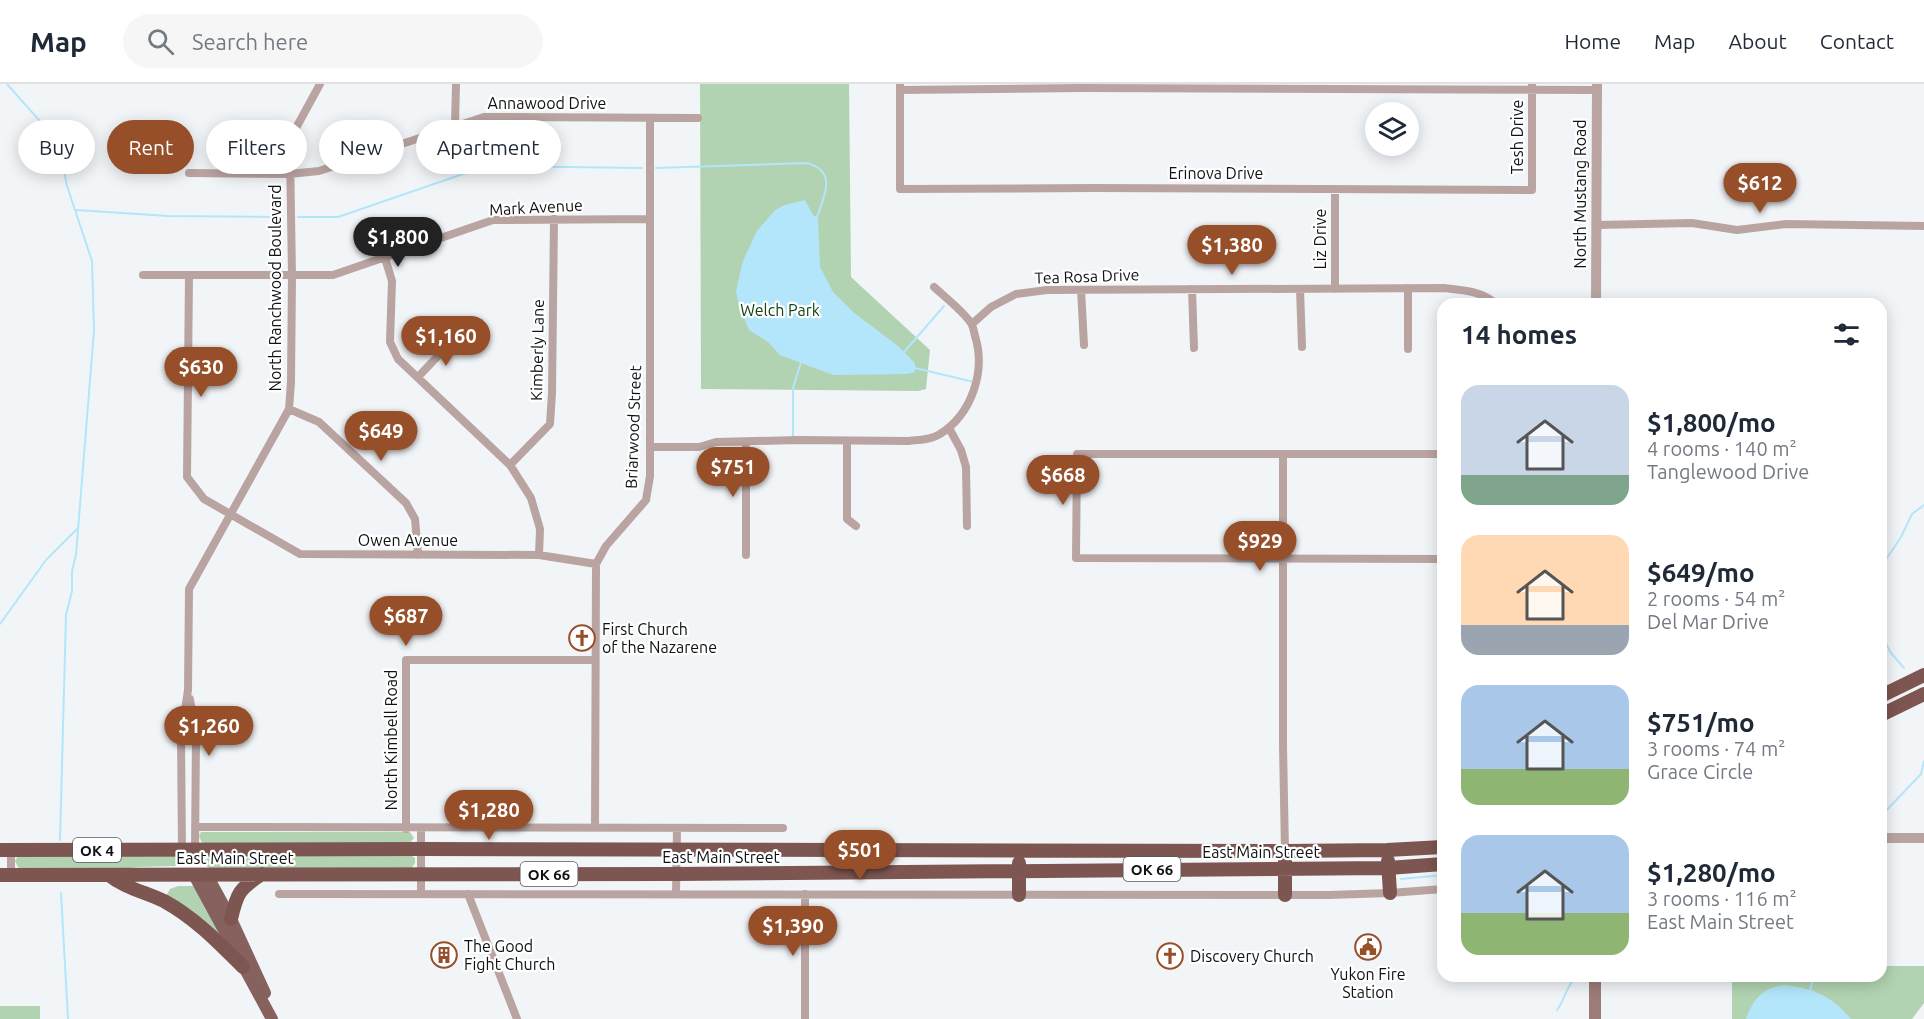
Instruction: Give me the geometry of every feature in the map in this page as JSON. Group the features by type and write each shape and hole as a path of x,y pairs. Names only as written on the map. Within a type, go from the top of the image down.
{"highway":[{"path":"1887,693 1924,675"},
{"path":"1887,712 1924,694"},
{"name":"East Main Street","path":"5,850 1285,851 1437,847"},
{"path":"189,850 200,875"},
{"path":"1387,850 1390,893"},
{"path":"1019,895 1020,851"},
{"path":"1285,851 1285,895"},
{"name":"East Main Street","path":"6,875 676,874 1388,868 1437,864"},
{"path":"231,919 238,893 262,874"},
{"name":"OK 4","path":"109,875 120,884 162,900 182,912 210,934 243,968"}],"main road":[{"name":"OK 4","path":"200,875 231,919 274,1019"},
{"path":"200,875 243,968"},
{"name":"OK 4","path":"243,968 274,1019"},
{"path":"1595,982 1595,1019"}],"street":[{"name":"North Ranchwood Boulevard","path":"301,120 320,84"},
{"path":"455,120 456,84"},
{"path":"900,87 1597,87"},
{"name":"Erinova Drive","path":"900,87 900,189 1532,190"},
{"name":"Tesh Drive","path":"1532,87 1532,190"},
{"name":"North Mustang Road","path":"1596,298 1597,87"},
{"name":"Annawood Drive","path":"471,120 497,117 698,118"},
{"name":"Briarwood Street","path":"596,564 606,546 646,500 650,476 650,118"},
{"name":"Annawood Drive","path":"307,172 319,171 416,138"},
{"name":"North Ranchwood Boulevard","path":"189,850 182,784 181,740 188,690 189,589 289,409 292,275 290,174"},
{"name":"Liz Drive","path":"1335,189 1335,289"},
{"name":"Kimberly Lane","path":"510,465 549,424 552,393 554,219"},
{"name":"Mark Avenue","path":"143,275 333,275 493,220 650,219"},
{"path":"1596,225 1692,223 1737,230 1786,224 1924,226"},
{"path":"385,258 392,281 390,342 398,359 510,465 531,498 540,529 539,555"},
{"name":"Owen Avenue","path":"189,275 188,477 204,499 300,554 539,555 596,564"},
{"path":"650,447 699,447 716,442 908,441 938,436 949,428 961,414 976,385 980,351 972,324 934,287"},
{"path":"1408,288 1408,349"},
{"name":"Tea Rosa Drive","path":"972,324 991,307 1016,294 1047,290 1408,288 1465,290 1490,298"},
{"path":"1192,289 1194,348"},
{"path":"1300,289 1302,347"},
{"path":"1081,290 1084,345"},
{"path":"418,377 454,339"},
{"path":"289,409 319,422 406,503 415,519 418,555"},
{"path":"949,428 961,450 966,467 967,526"},
{"path":"847,441 847,519 856,526"},
{"path":"746,442 746,555"},
{"path":"1437,454 1077,454 1076,558 1437,559"},
{"path":"1283,454 1285,851"},
{"path":"595,827 596,564"},
{"name":"North Kimbell Road","path":"406,829 406,660 595,660"},
{"name":"North Ranchwood Boulevard","path":"188,690 196,741 195,827 189,850"},
{"path":"181,740 196,741"},
{"path":"182,784 195,783"},
{"name":"East Main Street","path":"195,827 783,828"},
{"path":"421,828 421,893"},
{"path":"676,894 677,828"},
{"path":"1887,838 1924,838"},
{"path":"5,850 6,875"},
{"path":"279,894 1285,895 1390,893 1437,889"},
{"path":"468,894 517,1019"},
{"path":"805,894 805,1019"}],"green space":[{"name":"Welch Park","path":"700,84 849,84 851,277 930,350 926,389 918,391 701,389"},
{"path":"201,832 410,832 414,838 408,845 202,843 199,836"},
{"path":"278,853 411,855 415,858 415,863 411,869 210,870 203,861 209,858 252,858"},
{"path":"19,854 180,856 184,864 113,870 22,870 15,861"},
{"path":"178,886 196,886 228,947 165,898 170,889"},
{"path":"1887,966 1924,966 1924,1003 1912,1019 1732,1019 1732,982 1887,982"},
{"path":"0,1006 40,1006 40,1019 0,1019"}],"water":[{"path":"805,200 813,215 818,218 820,267 833,292 853,312 898,346 915,363 915,372 833,375 780,355 768,342 749,330 739,306 736,291 743,261 757,231 775,210"},
{"path":"1785,985 1814,991 1830,999 1851,1019 1746,1019 1760,995 1771,988"}],"waterway":[{"path":"7,84 54,137 60,151 67,186 92,261 94,330 76,555 72,571 72,591 66,615 60,840"},
{"path":"656,168 807,163 816,167 825,178 825,192 817,217"},
{"path":"298,217 338,217 463,174 499,166 642,168"},
{"path":"76,210 168,216 282,217"},
{"path":"904,352 944,306"},
{"path":"793,437 793,388 801,362"},
{"path":"915,368 974,382"},
{"path":"1887,558 1912,514 1924,505"},
{"path":"0,624 46,560 77,529"},
{"path":"1887,645 1904,668"},
{"path":"1887,810 1921,774 1924,761"},
{"path":"1401,879 1437,876"},
{"path":"61,893 68,1019"},
{"path":"1557,1010 1572,982"},
{"path":"1810,990 1812,982"}],"place":[{"name":"First Church of the Nazarene","path":"582,638"},
{"name":"Yukon Fire Station","path":"1368,947"},
{"name":"The Good Fight Church","path":"444,955"},
{"name":"Discovery Church","path":"1170,956"}]}
